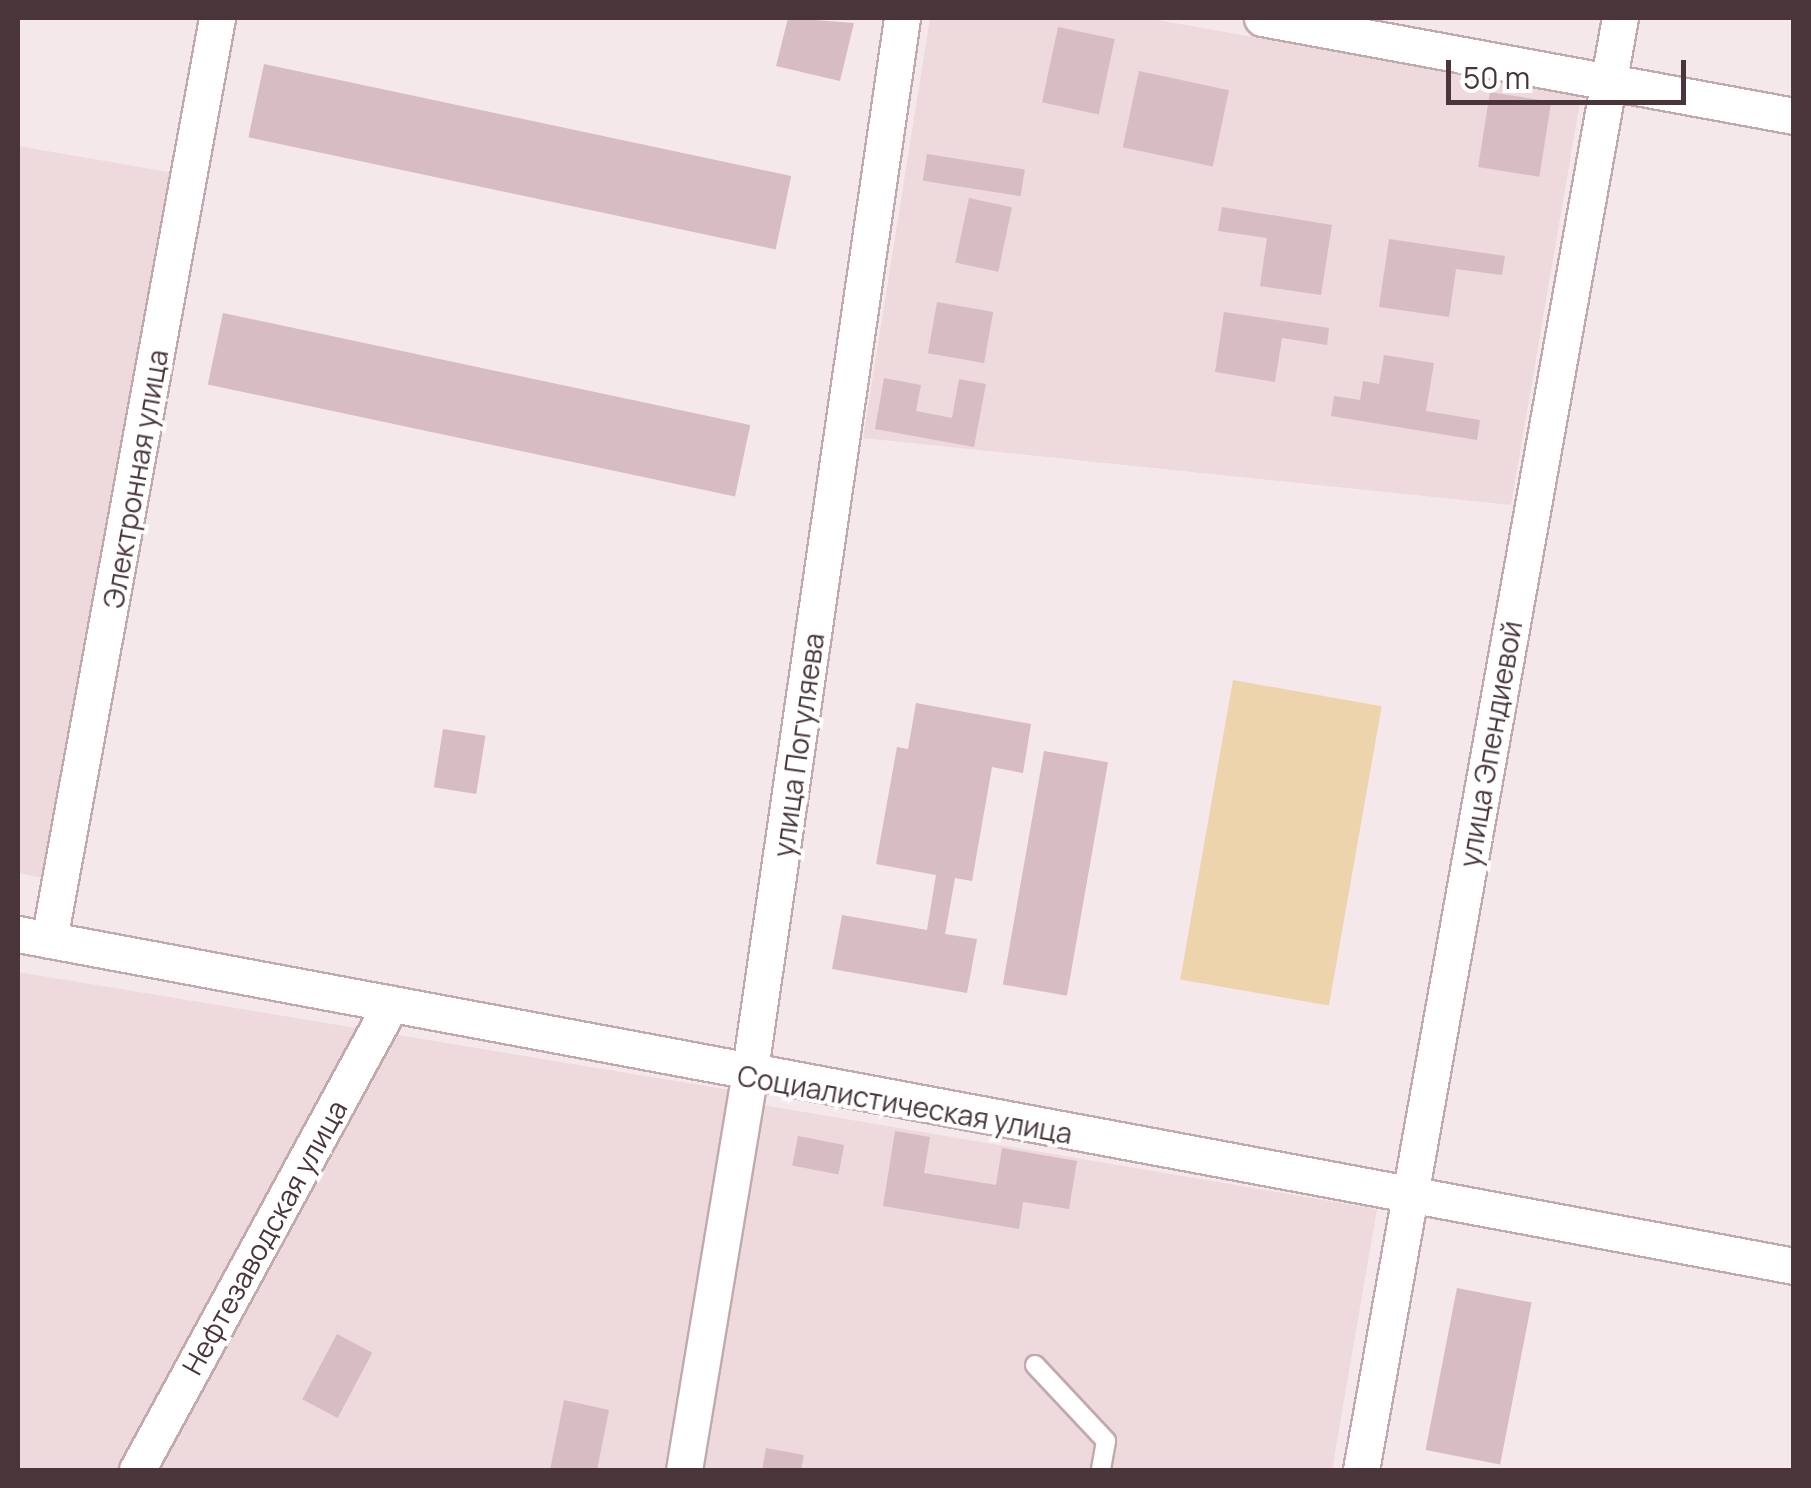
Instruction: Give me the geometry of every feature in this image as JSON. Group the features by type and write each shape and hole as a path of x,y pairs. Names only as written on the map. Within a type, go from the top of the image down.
{"street":[{"name":"Электронная улица","path":"33,937 217,18"},
{"name":"улица Погуляева","path":"684,1470 749,1076 902,18"},
{"path":"1262,18 1607,86 1794,116"},
{"name":"улица Эпендиевой","path":"1361,1470 1620,18"},
{"name":"Социалистическая улица","path":"33,937 749,1076 1794,1266"},
{"name":"Нефтезаводская улица","path":"137,1470 392,1004"}],"lane":[{"path":"1036,1365 1106,1440 1101,1470"}],"shaded area":[{"path":"930,18 1147,18 1581,96 1511,505 863,438"},
{"path":"18,146 174,173 54,880 18,873"},
{"path":"1233,680 1382,706 1329,1006 1180,979"},
{"path":"18,972 730,1090 664,1470 18,1470"},
{"path":"763,1105 1377,1209 1332,1470 701,1470"}],"building":[{"path":"788,18 854,23 840,81 776,66"},
{"path":"1058,27 1115,39 1099,114 1042,102"},
{"path":"264,64 791,176 776,249 248,137"},
{"path":"1139,71 1229,90 1213,166 1123,147"},
{"path":"1490,92 1551,102 1539,177 1478,167"},
{"path":"927,154 1025,169 1021,196 923,181"},
{"path":"969,198 1012,207 998,272 955,263"},
{"path":"1222,207 1332,225 1321,295 1260,286 1267,238 1218,231"},
{"path":"1389,239 1505,256 1502,275 1456,269 1449,317 1379,307"},
{"path":"937,302 993,312 984,363 928,353"},
{"path":"1224,312 1329,328 1327,345 1282,338 1275,382 1215,372"},
{"path":"223,313 750,425 735,496 208,384"},
{"path":"1384,355 1434,363 1426,411 1480,420 1477,440 1331,416 1334,396 1360,400 1363,381 1379,384"},
{"path":"884,378 921,385 916,411 952,418 959,379 986,384 974,447 875,429"},
{"path":"916,703 1031,724 1023,773 992,767 972,881 955,878 945,934 977,939 967,993 832,969 842,915 927,930 936,875 876,864 897,747 908,749"},
{"path":"443,729 485,736 476,794 434,787"},
{"path":"1044,751 1108,762 1067,996 1003,984"},
{"path":"895,1131 930,1137 924,1173 996,1185 1002,1148 1077,1161 1069,1209 1023,1202 1019,1229 883,1206"},
{"path":"798,1136 844,1145 838,1174 792,1165"},
{"path":"1457,1288 1532,1303 1500,1464 1426,1450"},
{"path":"337,1334 372,1353 338,1418 302,1399"},
{"path":"564,1400 609,1410 597,1470 550,1470"},
{"path":"766,1448 804,1455 801,1470 762,1470"}]}
